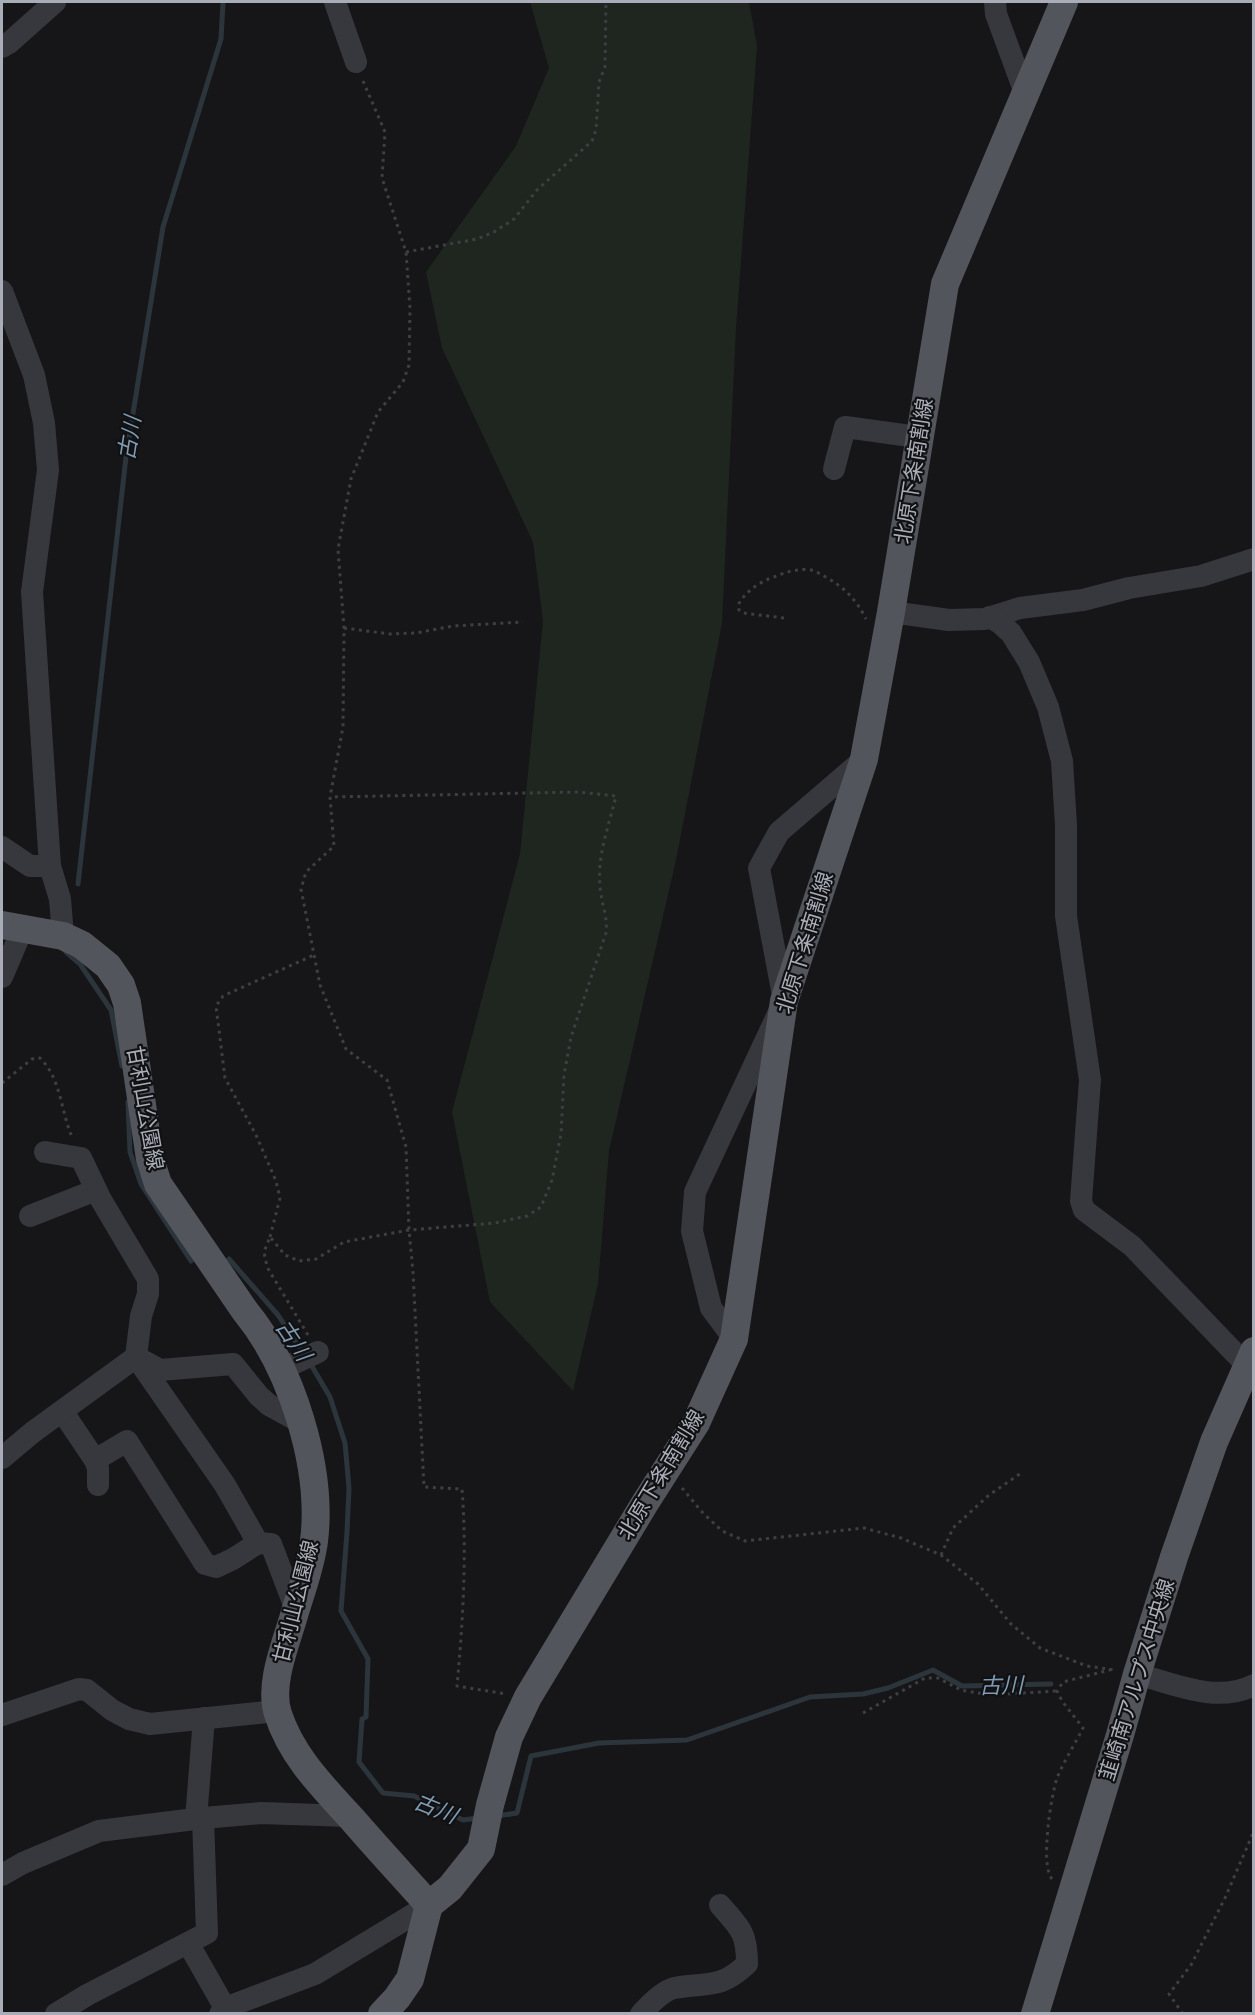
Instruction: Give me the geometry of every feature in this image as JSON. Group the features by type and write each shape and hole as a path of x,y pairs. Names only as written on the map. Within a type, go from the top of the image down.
{"main road":[{"name":"北原下条南割線","path":"429,1905 450,1888 481,1849 490,1805 509,1737 528,1697 696,1423 734,1339 784,1001 864,759 879,616 918,437 945,284 1064,2"},
{"name":"甘利山公園線","path":"12,928 63,936 82,945 108,966 121,985 127,1003 150,1159 158,1184 245,1311 289,1366 314,1491 314,1541 276,1677 277,1711 291,1746 311,1773 429,1905"},
{"name":"韮崎南アルプス中央線","path":"1035,2013 1120,1735 1124,1672 1210,1453 1251,1363"},
{"path":"382,2013 397,1998 410,1979 429,1905"}],"street":[{"path":"2,47 55,2"},
{"path":"335,2 356,62"},
{"path":"995,2 996,14 1025,93"},
{"path":"2,291 34,375 44,423 48,470 32,592 50,866 60,898 63,936"},
{"path":"834,469 845,427 918,437"},
{"path":"879,616 949,621 990,617 1020,608 1083,600 1129,588 1201,576 1254,559"},
{"path":"990,617 1011,633 1029,662 1048,707 1062,761 1066,825 1066,916 1090,1080 1081,1202 1084,1210 1132,1246 1251,1363"},
{"path":"734,1339 711,1308 692,1231 695,1192 784,1001 759,868 779,832 864,759"},
{"path":"2,847 30,866 50,866"},
{"path":"2,977 12,928"},
{"path":"45,1152 81,1158 96,1190 148,1279 148,1294 141,1316 136,1357 225,1485 258,1543"},
{"path":"30,1216 96,1190"},
{"path":"289,1366 318,1352"},
{"path":"2,1458 136,1357"},
{"path":"136,1357 160,1370 233,1364 258,1396 300,1422"},
{"path":"62,1411 95,1460 98,1468 98,1485"},
{"path":"95,1460 127,1442 205,1564 216,1567 258,1543 271,1544 296,1610"},
{"path":"1124,1672 1212,1694 1229,1693 1254,1685"},
{"path":"2,1715 79,1689 87,1690 112,1710 129,1719 150,1724 277,1711"},
{"path":"56,2013 207,1933 199,1819 204,1718"},
{"path":"2,1875 23,1863 99,1831 261,1813 350,1816"},
{"path":"188,1943 223,2011 315,1974 429,1905"},
{"path":"641,2013 672,1988 712,1984 733,1977 747,1964 744,1933 720,1905"}],"path":[{"path":"406,252 477,239 494,232 514,219 537,190 592,141 596,130 599,82 605,68 606,2"},
{"path":"356,62 385,132 382,178 406,252 410,308 409,365 403,382 378,412 351,479 338,549 344,628 343,727 330,797 334,846 306,872 301,889 320,985 346,1049 387,1080 406,1147 424,1487 462,1489 464,1514 462,1621 457,1686 528,1697"},
{"path":"784,618 743,613 739,610 738,605 747,592 768,579 785,573 813,570 848,591 859,605 879,616"},
{"path":"344,628 390,634 416,633 453,626 523,622"},
{"path":"270,1238 285,1255 299,1261 316,1258 344,1242 409,1230 495,1223 526,1216 541,1207 552,1180 561,1134 564,1075 570,1037 606,933 608,920 600,886 602,857 616,796 578,792 330,797"},
{"path":"314,955 223,996 216,1006 225,1078 256,1135 276,1181 280,1198 264,1252 267,1267 318,1352"},
{"path":"2,1083 32,1059 40,1058 54,1082 81,1158"},
{"path":"667,1469 702,1512 722,1531 745,1542 864,1528 901,1538 940,1555 978,1584 1011,1624 1040,1648 1087,1666 1124,1672"},
{"path":"940,1555 953,1528 989,1495 1021,1473"},
{"path":"1058,1691 1063,1682 1124,1672"},
{"path":"863,1713 925,1678 938,1678 962,1690 989,1695 1058,1691"},
{"path":"1058,1691 1062,1701 1083,1728 1057,1779 1045,1846 1049,1875 1070,1899"},
{"path":"1183,2013 1169,1994 1191,1965 1225,1898 1254,1831"}],"shaded area":[{"path":"530,2 749,2 757,46 736,328 722,623 676,860 609,1151 598,1284 573,1391 490,1302 452,1112 520,854 543,621 533,542 442,348 426,272 516,146 549,68"}],"waterway":[{"name":"古川","path":"78,884 126,457 163,227 221,39 223,2"},
{"name":"古川","path":"66,952 80,964 111,1010 122,1066"},
{"name":"古川","path":"128,1102 130,1152 141,1184 191,1261"},
{"name":"古川","path":"229,1259 278,1315 303,1353"},
{"name":"古川","path":"310,1363 330,1397 345,1443 349,1488 341,1611 368,1659 366,1717 362,1719 359,1762 383,1793 414,1796 463,1820 478,1818"},
{"name":"古川","path":"497,1816 517,1813 531,1756 599,1743 687,1740 810,1697 863,1694 888,1688 933,1670 962,1686 1051,1684"}]}
